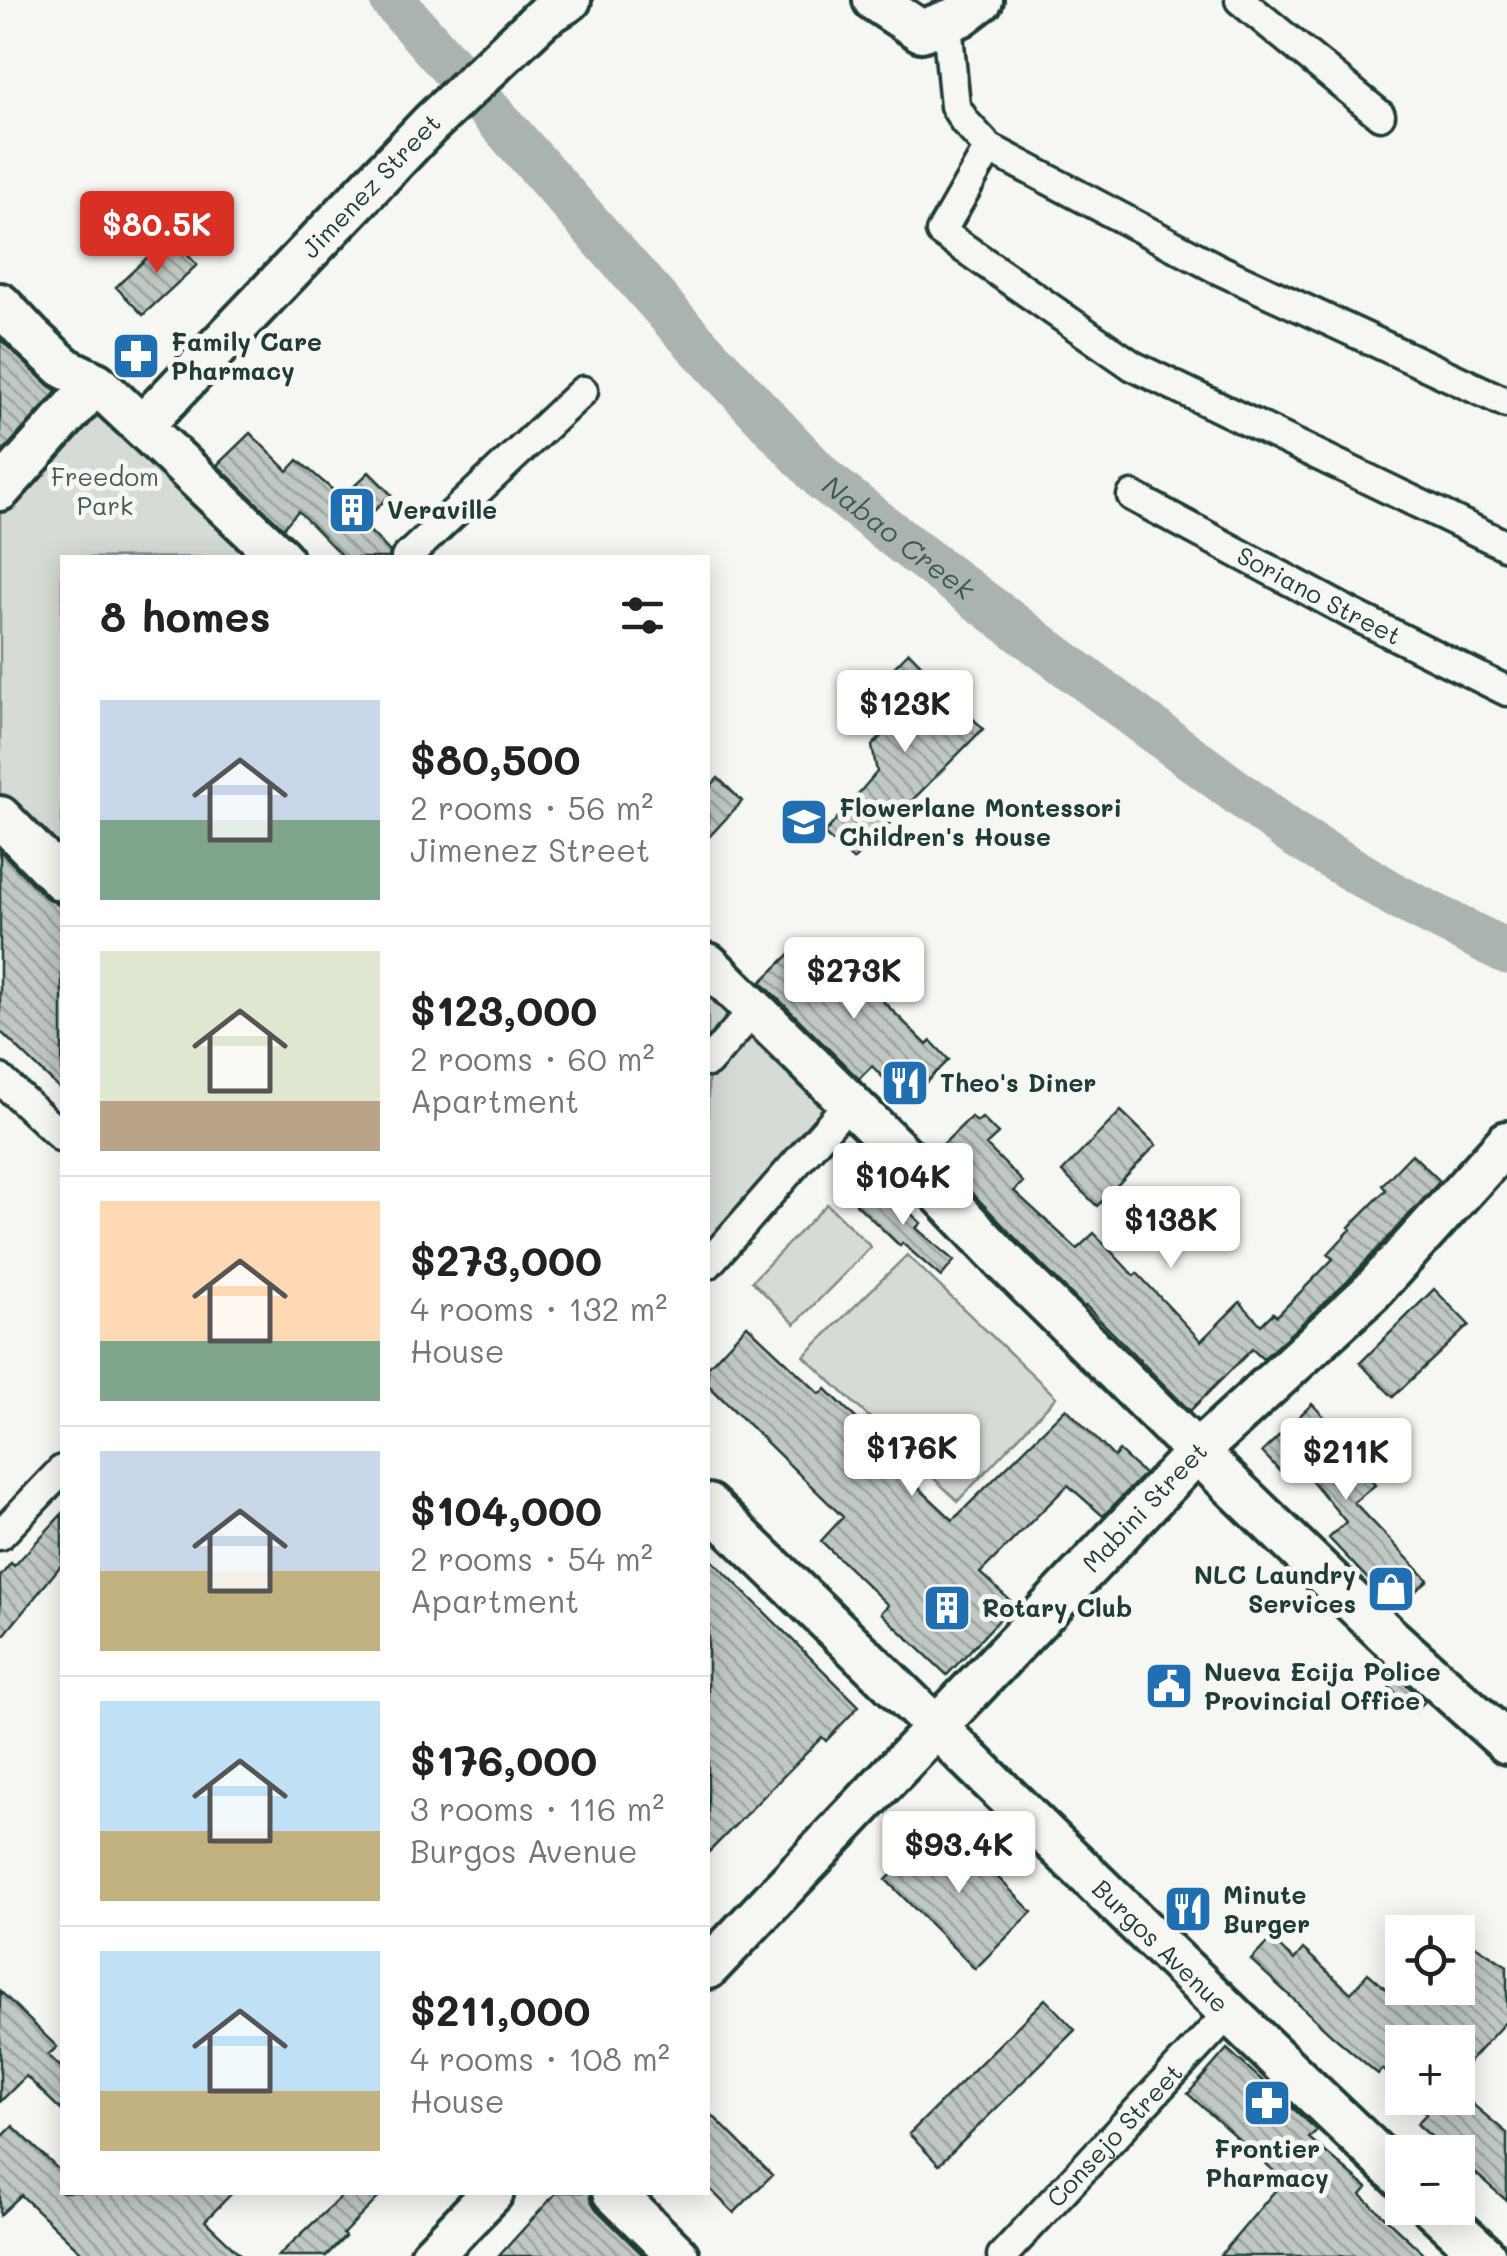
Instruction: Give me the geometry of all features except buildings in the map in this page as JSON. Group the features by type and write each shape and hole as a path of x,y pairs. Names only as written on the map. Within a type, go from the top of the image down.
{"main road":[{"path":"874,0 921,31 948,37 962,16 982,0"},
{"name":"Jimenez Street","path":"142,426 430,124 557,9"},
{"path":"0,304 65,368 96,383 277,555"},
{"path":"0,490 96,383"},
{"path":"0,817 60,878"},
{"path":"710,966 1197,1452 1388,1636 1507,1743"},
{"name":"Mabini Street","path":"710,1966 1197,1452 1372,1291 1507,1142"},
{"name":"Burgos Avenue","path":"710,1507 1228,2014 1385,2162"},
{"path":"431,2256 490,2195"},
{"path":"616,2195 678,2256"},
{"path":"1451,2225 1485,2256"}],"street":[{"path":"1240,0 1380,115"},
{"path":"948,37 955,106 989,148 1220,270 1507,403"},
{"path":"989,148 941,232 1133,366 1507,546"},
{"path":"409,555 583,391"},
{"name":"Soriano Street","path":"1132,496 1352,614 1507,691"},
{"path":"710,1060 754,1009"},
{"path":"0,1079 60,1135"},
{"path":"710,1262 848,1104"},
{"path":"0,1535 60,1472"},
{"name":"Consejo Street","path":"1002,2256 1228,2014"}],"green space":[{"name":"Freedom Park","path":"103,397 268,555 60,555 60,856 0,796 0,510"},
{"path":"710,981 839,1106 710,1249"},
{"path":"827,1204 871,1247 795,1324 752,1281"},
{"path":"907,1255 1056,1397 958,1501 804,1356"}],"waterway":[{"name":"Nabao Creek","path":"392,0 675,321 824,480 1293,834 1398,897 1507,952"}],"place":[{"name":"Family Care Pharmacy","path":"136,356"},
{"name":"Veraville","path":"352,510"},
{"name":"Flowerlane Montessori Children's House","path":"804,822"},
{"name":"Theo's Diner","path":"905,1083"},
{"name":"NLC Laundry Services","path":"1391,1589"},
{"name":"Rotary Club","path":"947,1608"},
{"name":"Nueva Ecija Police Provincial Office","path":"1169,1686"},
{"name":"Minute Burger","path":"1188,1909"},
{"name":"Frontier Pharmacy","path":"1267,2103"}]}
